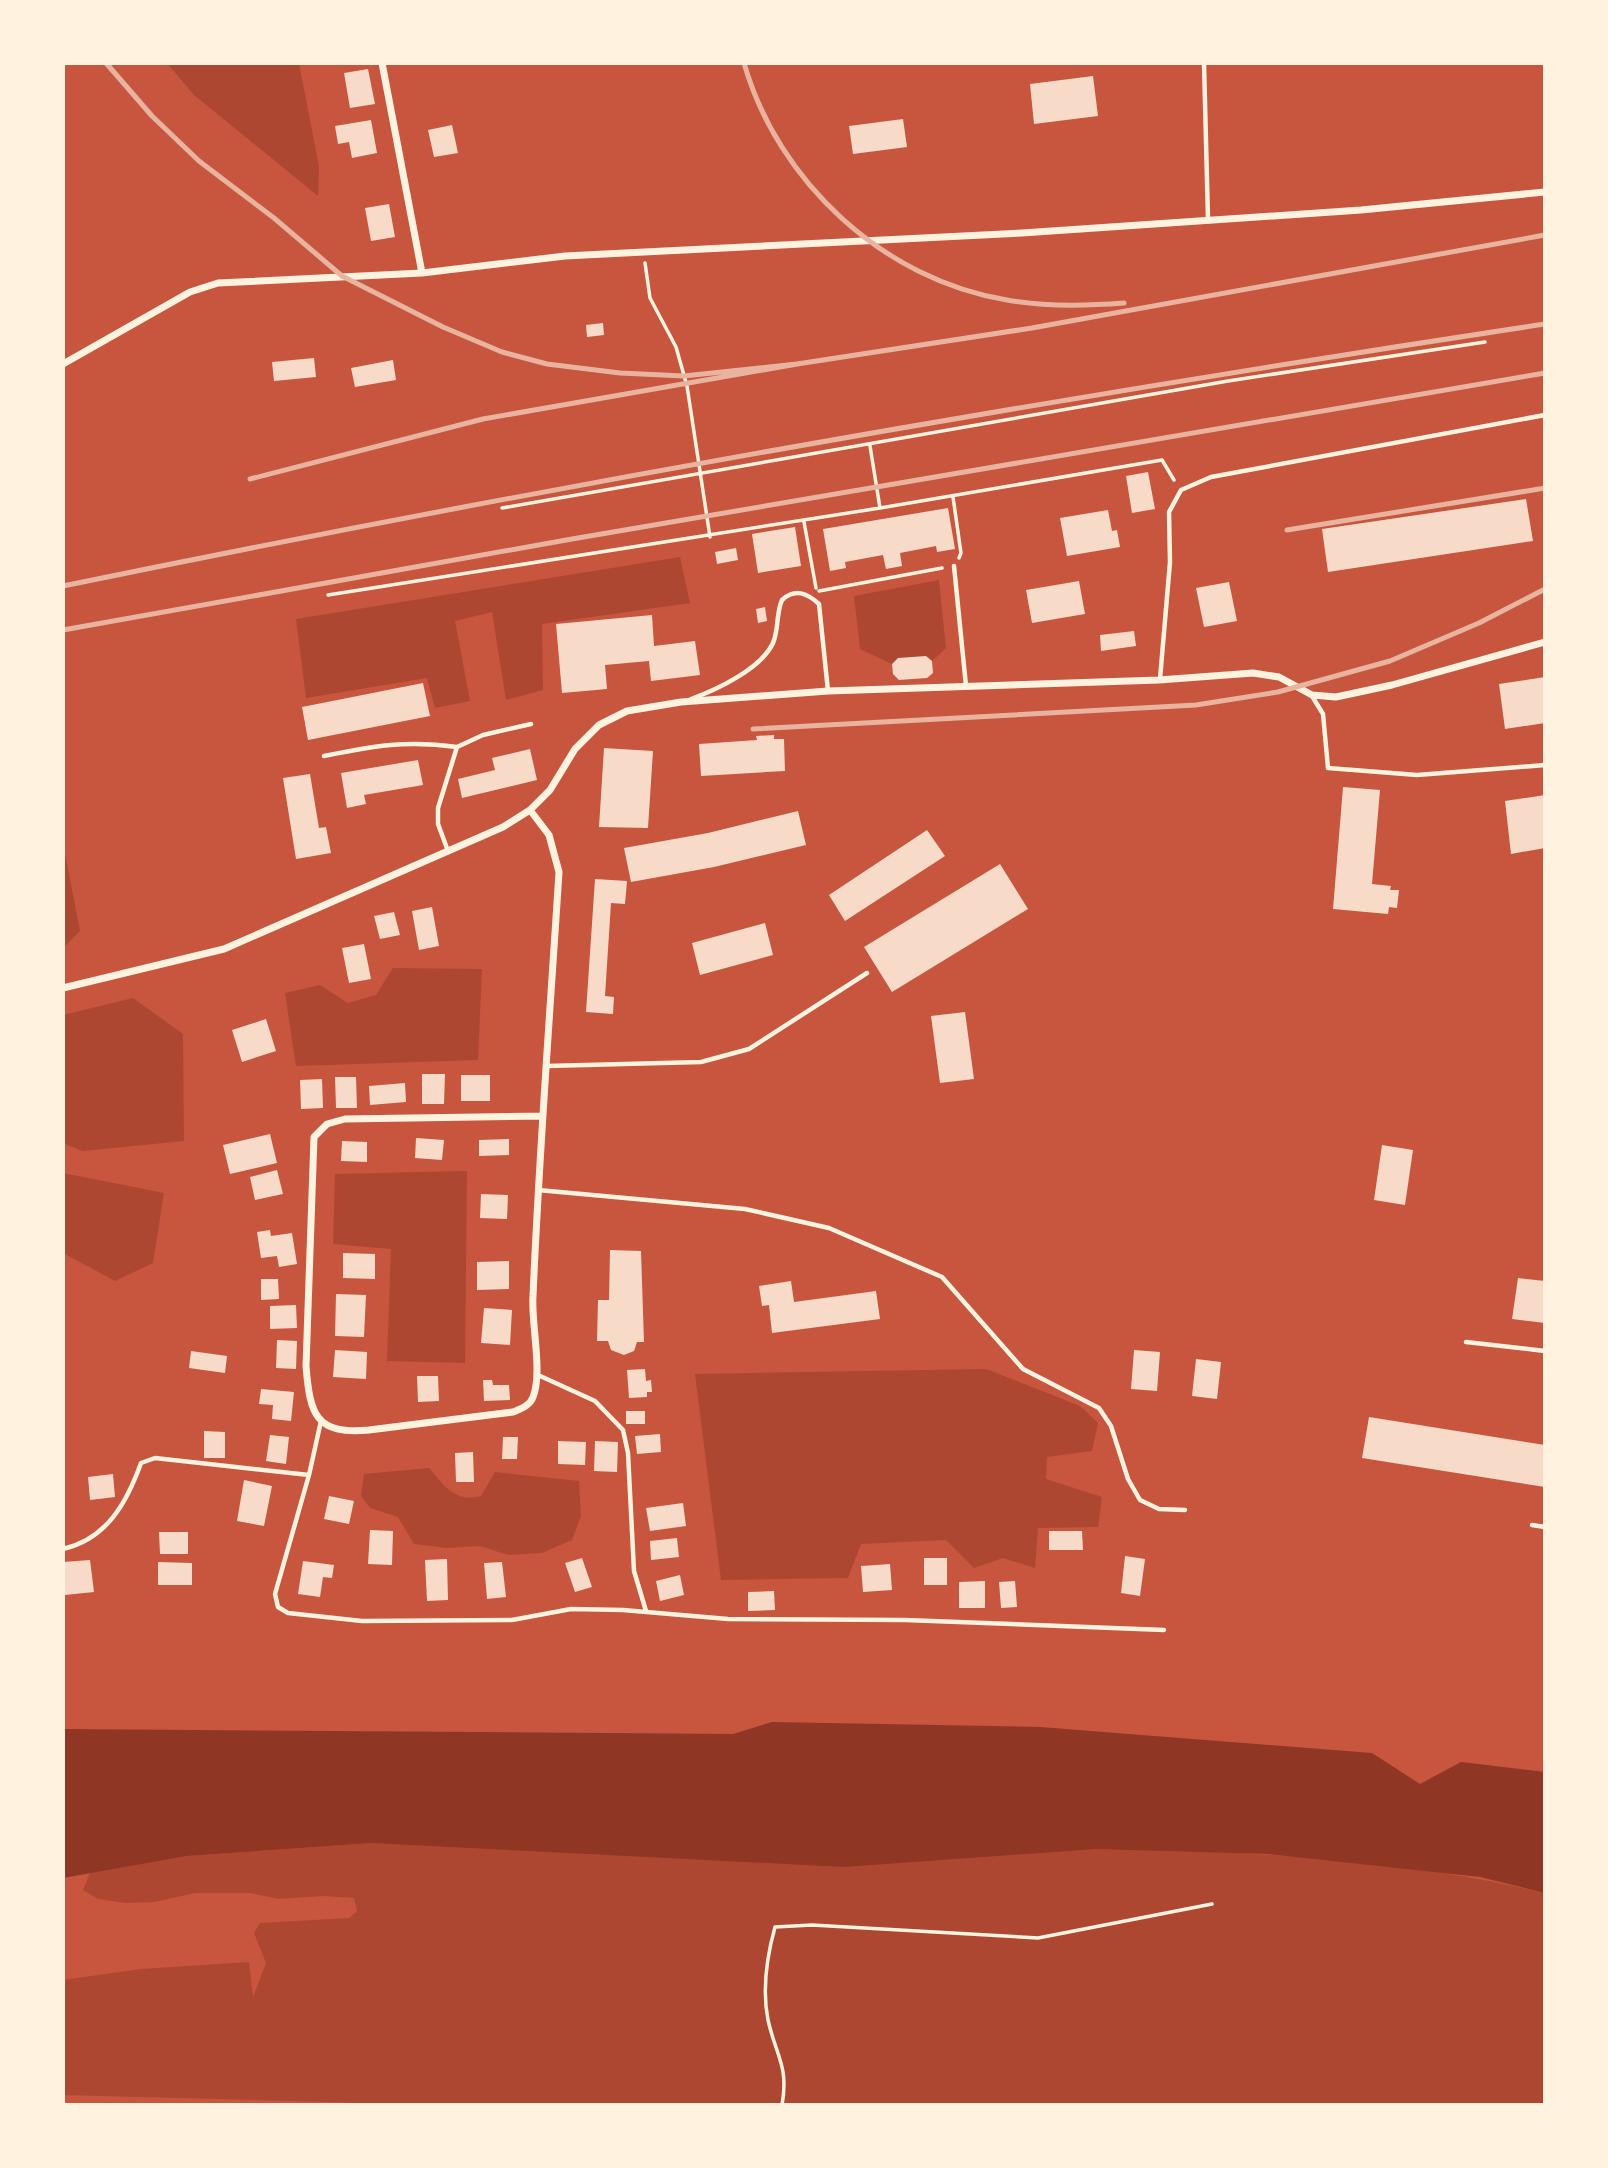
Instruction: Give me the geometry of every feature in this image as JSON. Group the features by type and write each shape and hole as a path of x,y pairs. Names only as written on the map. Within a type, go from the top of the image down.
{"street":[{"path":"382,63 422,273"},
{"path":"63,364 190,292 218,283 422,273 565,256 1433,205 1545,192"},
{"path":"63,988 224,949 503,827 530,810 550,790 575,749 599,725 627,711 681,702 828,691 1159,680 1253,673 1279,677 1311,695 1336,697 1392,685 1545,642"},
{"path":"530,810 549,835 559,872 532,1306 536,1374 533,1397 526,1407 513,1412 346,1432 332,1429 321,1421 309,1401 306,1366 314,1137 327,1124 345,1119 542,1116"}],"lane":[{"path":"1204,63 1208,220"},
{"path":"1159,680 1170,562 1169,512 1181,491 1211,477 1545,415"},
{"path":"954,566 966,686"},
{"path":"681,702 720,688 768,650 774,639 782,600 796,592 804,593 818,604 828,691"},
{"path":"1311,695 1323,714 1328,768 1417,775 1545,765"},
{"path":"324,756 414,741 457,747 483,735 531,724"},
{"path":"448,851 438,824 438,808 457,747"},
{"path":"546,1066 701,1062 749,1049 867,974"},
{"path":"538,1190 745,1209 829,1228 942,1277 1023,1369 1099,1408 1111,1426 1128,1479 1140,1500 1159,1509 1185,1510"},
{"path":"1466,1342 1545,1350"},
{"path":"536,1374 595,1401 623,1430 628,1453 634,1571 646,1611"},
{"path":"321,1421 309,1475 275,1594 278,1607 288,1613 362,1621 512,1620 571,1609 646,1611 728,1619 905,1620 1164,1630"},
{"path":"63,1549 79,1546 108,1524 128,1499 141,1463 155,1458 309,1475"},
{"path":"1532,1525 1545,1527"}],"path":[{"path":"643,252 650,298 676,347 687,386 710,537"},
{"path":"502,508 1228,382 1485,342"},
{"path":"870,446 880,508"},
{"path":"328,595 804,522 1162,460 1181,491"},
{"path":"804,522 817,591 954,566 961,553 953,496"},
{"path":"782,2105 786,2080 767,2018 767,1955 775,1927 812,1925 1038,1938 1212,1904"}],"shaded area":[{"path":"167,63 299,63 319,167 318,196 194,95"},
{"path":"680,557 690,603 542,624 543,690 506,700 492,612 455,621 470,701 435,708 427,678 306,698 296,619"},
{"path":"939,580 946,648 932,661 898,658 892,664 860,649 854,596"},
{"path":"63,843 80,931 63,948"},
{"path":"393,968 482,969 478,1060 296,1066 285,993 320,985 348,1003 376,995"},
{"path":"133,998 183,1034 184,1141 82,1151 63,1143 63,1015"},
{"path":"467,1171 465,1363 387,1361 391,1249 333,1244 335,1174"},
{"path":"63,1173 164,1193 153,1263 115,1281 63,1253"},
{"path":"986,1369 1080,1406 1098,1423 1092,1451 1047,1457 1046,1479 1102,1497 1098,1527 1038,1528 1035,1568 1003,1558 974,1568 946,1540 861,1544 848,1578 721,1580 695,1374"},
{"path":"429,1468 445,1487 458,1495 472,1498 481,1496 495,1472 579,1481 581,1516 572,1540 542,1553 508,1555 480,1546 447,1548 414,1544 398,1517 370,1508 361,1496 364,1474"},
{"path":"772,1722 1040,1727 1372,1753 1420,1784 1461,1762 1545,1772 1545,1893 1480,1877 1268,1854 1096,1849 844,1867 372,1843 187,1856 63,1878 63,1729 733,1734"},
{"path":"372,1843 1036,1848 1256,1854 1401,1867 1545,1893 1545,2105 443,2105 63,2095 63,1980 141,1969 249,1962 253,1997 266,1963 254,1933 260,1923 349,1918 357,1911 354,1898 323,1896 279,1899 251,1893 195,1893 154,1902 126,1903 98,1899 83,1890 90,1873 187,1856"}],"building":[{"path":"368,69 375,104 350,108 344,73"},
{"path":"1093,76 1098,116 1034,124 1030,84"},
{"path":"903,119 907,147 853,154 849,126"},
{"path":"371,120 377,153 352,158 349,142 338,144 335,126"},
{"path":"452,125 458,153 434,157 428,130"},
{"path":"389,204 395,237 371,241 365,208"},
{"path":"603,323 604,335 587,337 586,325"},
{"path":"314,358 316,377 274,381 272,362"},
{"path":"393,360 396,380 355,387 351,368"},
{"path":"1148,472 1155,509 1132,513 1126,476"},
{"path":"1526,499 1533,541 1328,572 1322,529"},
{"path":"948,508 955,549 937,552 936,546 900,553 902,566 886,569 883,555 845,562 846,568 830,571 823,529"},
{"path":"1108,510 1112,531 1117,530 1120,547 1067,556 1060,518"},
{"path":"795,527 801,566 758,573 752,534"},
{"path":"736,548 738,560 717,564 715,552"},
{"path":"1079,581 1085,614 1032,623 1026,590"},
{"path":"1229,582 1237,621 1204,627 1196,588"},
{"path":"765,607 767,621 758,623 756,609"},
{"path":"652,615 654,646 695,641 700,675 651,681 649,661 605,665 607,689 562,693 556,624"},
{"path":"1134,631 1136,646 1101,651 1100,635"},
{"path":"926,656 932,661 933,673 927,678 899,680 893,674 892,664 898,658"},
{"path":"1545,677 1545,723 1505,729 1499,684"},
{"path":"423,683 430,716 308,740 302,707"},
{"path":"774,735 774,739 784,739 785,771 701,776 699,744 757,740 756,736"},
{"path":"604,748 653,751 648,828 599,827"},
{"path":"530,749 537,780 462,798 458,779 495,770 492,758"},
{"path":"418,760 423,785 364,795 366,804 347,808 341,773"},
{"path":"310,774 319,828 326,827 331,853 296,859 283,778"},
{"path":"1343,787 1380,790 1372,884 1391,886 1390,890 1399,890 1397,908 1389,907 1388,914 1333,909"},
{"path":"1545,795 1545,848 1511,854 1505,801"},
{"path":"798,811 806,845 714,867 631,882 624,848 708,833"},
{"path":"927,830 945,856 845,921 829,895"},
{"path":"1000,864 1028,909 892,992 864,947"},
{"path":"595,879 627,881 625,904 611,903 605,996 614,997 613,1014 586,1012"},
{"path":"432,907 439,946 419,950 412,911"},
{"path":"394,912 400,935 380,939 374,916"},
{"path":"765,923 773,955 700,975 692,943"},
{"path":"364,944 371,979 349,983 342,948"},
{"path":"965,1012 974,1079 940,1083 931,1016"},
{"path":"266,1019 276,1051 242,1062 232,1030"},
{"path":"422,1074 445,1074 444,1104 422,1104"},
{"path":"461,1075 490,1075 490,1101 461,1101"},
{"path":"335,1077 356,1077 357,1108 336,1108"},
{"path":"322,1079 323,1108 301,1109 300,1080"},
{"path":"405,1083 406,1102 370,1105 369,1086"},
{"path":"270,1134 277,1163 230,1174 223,1145"},
{"path":"416,1138 444,1140 442,1160 415,1158"},
{"path":"509,1139 509,1155 479,1156 479,1140"},
{"path":"342,1141 367,1142 367,1162 341,1161"},
{"path":"1382,1145 1413,1150 1405,1205 1374,1200"},
{"path":"277,1170 283,1194 255,1200 250,1177"},
{"path":"481,1194 508,1195 507,1219 480,1218"},
{"path":"270,1230 271,1236 292,1233 297,1264 279,1267 277,1256 261,1258 257,1232"},
{"path":"610,1250 641,1251 644,1342 637,1342 634,1351 624,1355 611,1350 608,1341 597,1341 598,1300 609,1300"},
{"path":"343,1253 375,1254 375,1279 343,1278"},
{"path":"509,1261 509,1289 477,1290 477,1262"},
{"path":"1518,1278 1545,1281 1545,1323 1512,1319"},
{"path":"261,1279 278,1279 279,1299 261,1300"},
{"path":"791,1281 794,1302 876,1291 880,1319 772,1333 769,1305 762,1306 759,1286"},
{"path":"336,1294 366,1295 364,1337 335,1336"},
{"path":"296,1305 297,1328 270,1329 270,1306"},
{"path":"484,1308 512,1310 510,1345 481,1343"},
{"path":"277,1340 297,1341 296,1369 276,1368"},
{"path":"335,1350 367,1352 366,1379 333,1377"},
{"path":"1134,1350 1160,1352 1157,1391 1131,1389"},
{"path":"191,1351 227,1356 225,1373 189,1368"},
{"path":"1196,1359 1221,1362 1217,1399 1192,1396"},
{"path":"645,1369 646,1381 651,1380 652,1392 647,1392 647,1397 629,1398 627,1370"},
{"path":"417,1376 438,1376 439,1401 418,1402"},
{"path":"483,1380 492,1380 493,1385 509,1385 510,1400 484,1401"},
{"path":"261,1389 294,1392 291,1421 272,1419 273,1405 259,1404"},
{"path":"626,1411 645,1411 645,1424 626,1424"},
{"path":"1369,1417 1545,1445 1545,1487 1362,1458"},
{"path":"204,1431 225,1432 225,1458 204,1458"},
{"path":"660,1434 661,1452 637,1454 635,1436"},
{"path":"270,1435 289,1437 286,1464 266,1461"},
{"path":"503,1437 518,1437 517,1459 502,1459"},
{"path":"558,1441 586,1442 585,1465 558,1464"},
{"path":"595,1441 618,1442 617,1472 594,1471"},
{"path":"473,1452 474,1482 456,1482 455,1453"},
{"path":"113,1474 115,1497 90,1500 88,1477"},
{"path":"244,1480 272,1486 264,1526 237,1521"},
{"path":"329,1496 354,1501 349,1524 324,1519"},
{"path":"683,1503 686,1526 650,1531 646,1508"},
{"path":"370,1530 393,1531 392,1565 368,1564"},
{"path":"1049,1531 1082,1531 1083,1550 1049,1550"},
{"path":"159,1532 188,1532 188,1554 160,1554"},
{"path":"677,1538 679,1557 651,1560 650,1541"},
{"path":"1125,1556 1145,1559 1140,1596 1121,1593"},
{"path":"582,1558 592,1587 575,1592 565,1563"},
{"path":"924,1558 947,1558 947,1585 924,1585"},
{"path":"447,1559 448,1600 427,1601 425,1560"},
{"path":"90,1560 94,1592 65,1595 63,1562"},
{"path":"303,1561 334,1565 332,1578 323,1577 320,1597 298,1594"},
{"path":"158,1562 192,1563 192,1585 158,1585"},
{"path":"502,1562 506,1597 487,1599 484,1563"},
{"path":"890,1564 892,1590 863,1592 861,1566"},
{"path":"680,1575 684,1595 660,1601 656,1581"},
{"path":"985,1581 985,1608 959,1608 959,1582"},
{"path":"1015,1581 1017,1607 1001,1608 999,1582"},
{"path":"774,1591 775,1610 748,1611 748,1592"}],"railway":[{"path":"106,63 152,116 199,161 274,218 342,276 443,327 502,352 547,364 620,373 684,376 797,364 483,419 250,479"},
{"path":"744,63 760,107 782,147 810,185 842,219 879,248 919,271 962,289 1007,300 1065,305 1124,303"},
{"path":"797,364 1032,328 1545,235"},
{"path":"63,586 432,513 802,445 1173,382 1545,324"},
{"path":"63,630 572,539 1545,373"},
{"path":"1287,530 1545,488"},
{"path":"753,729 1196,705 1278,692 1390,661 1479,623 1545,589"}]}
